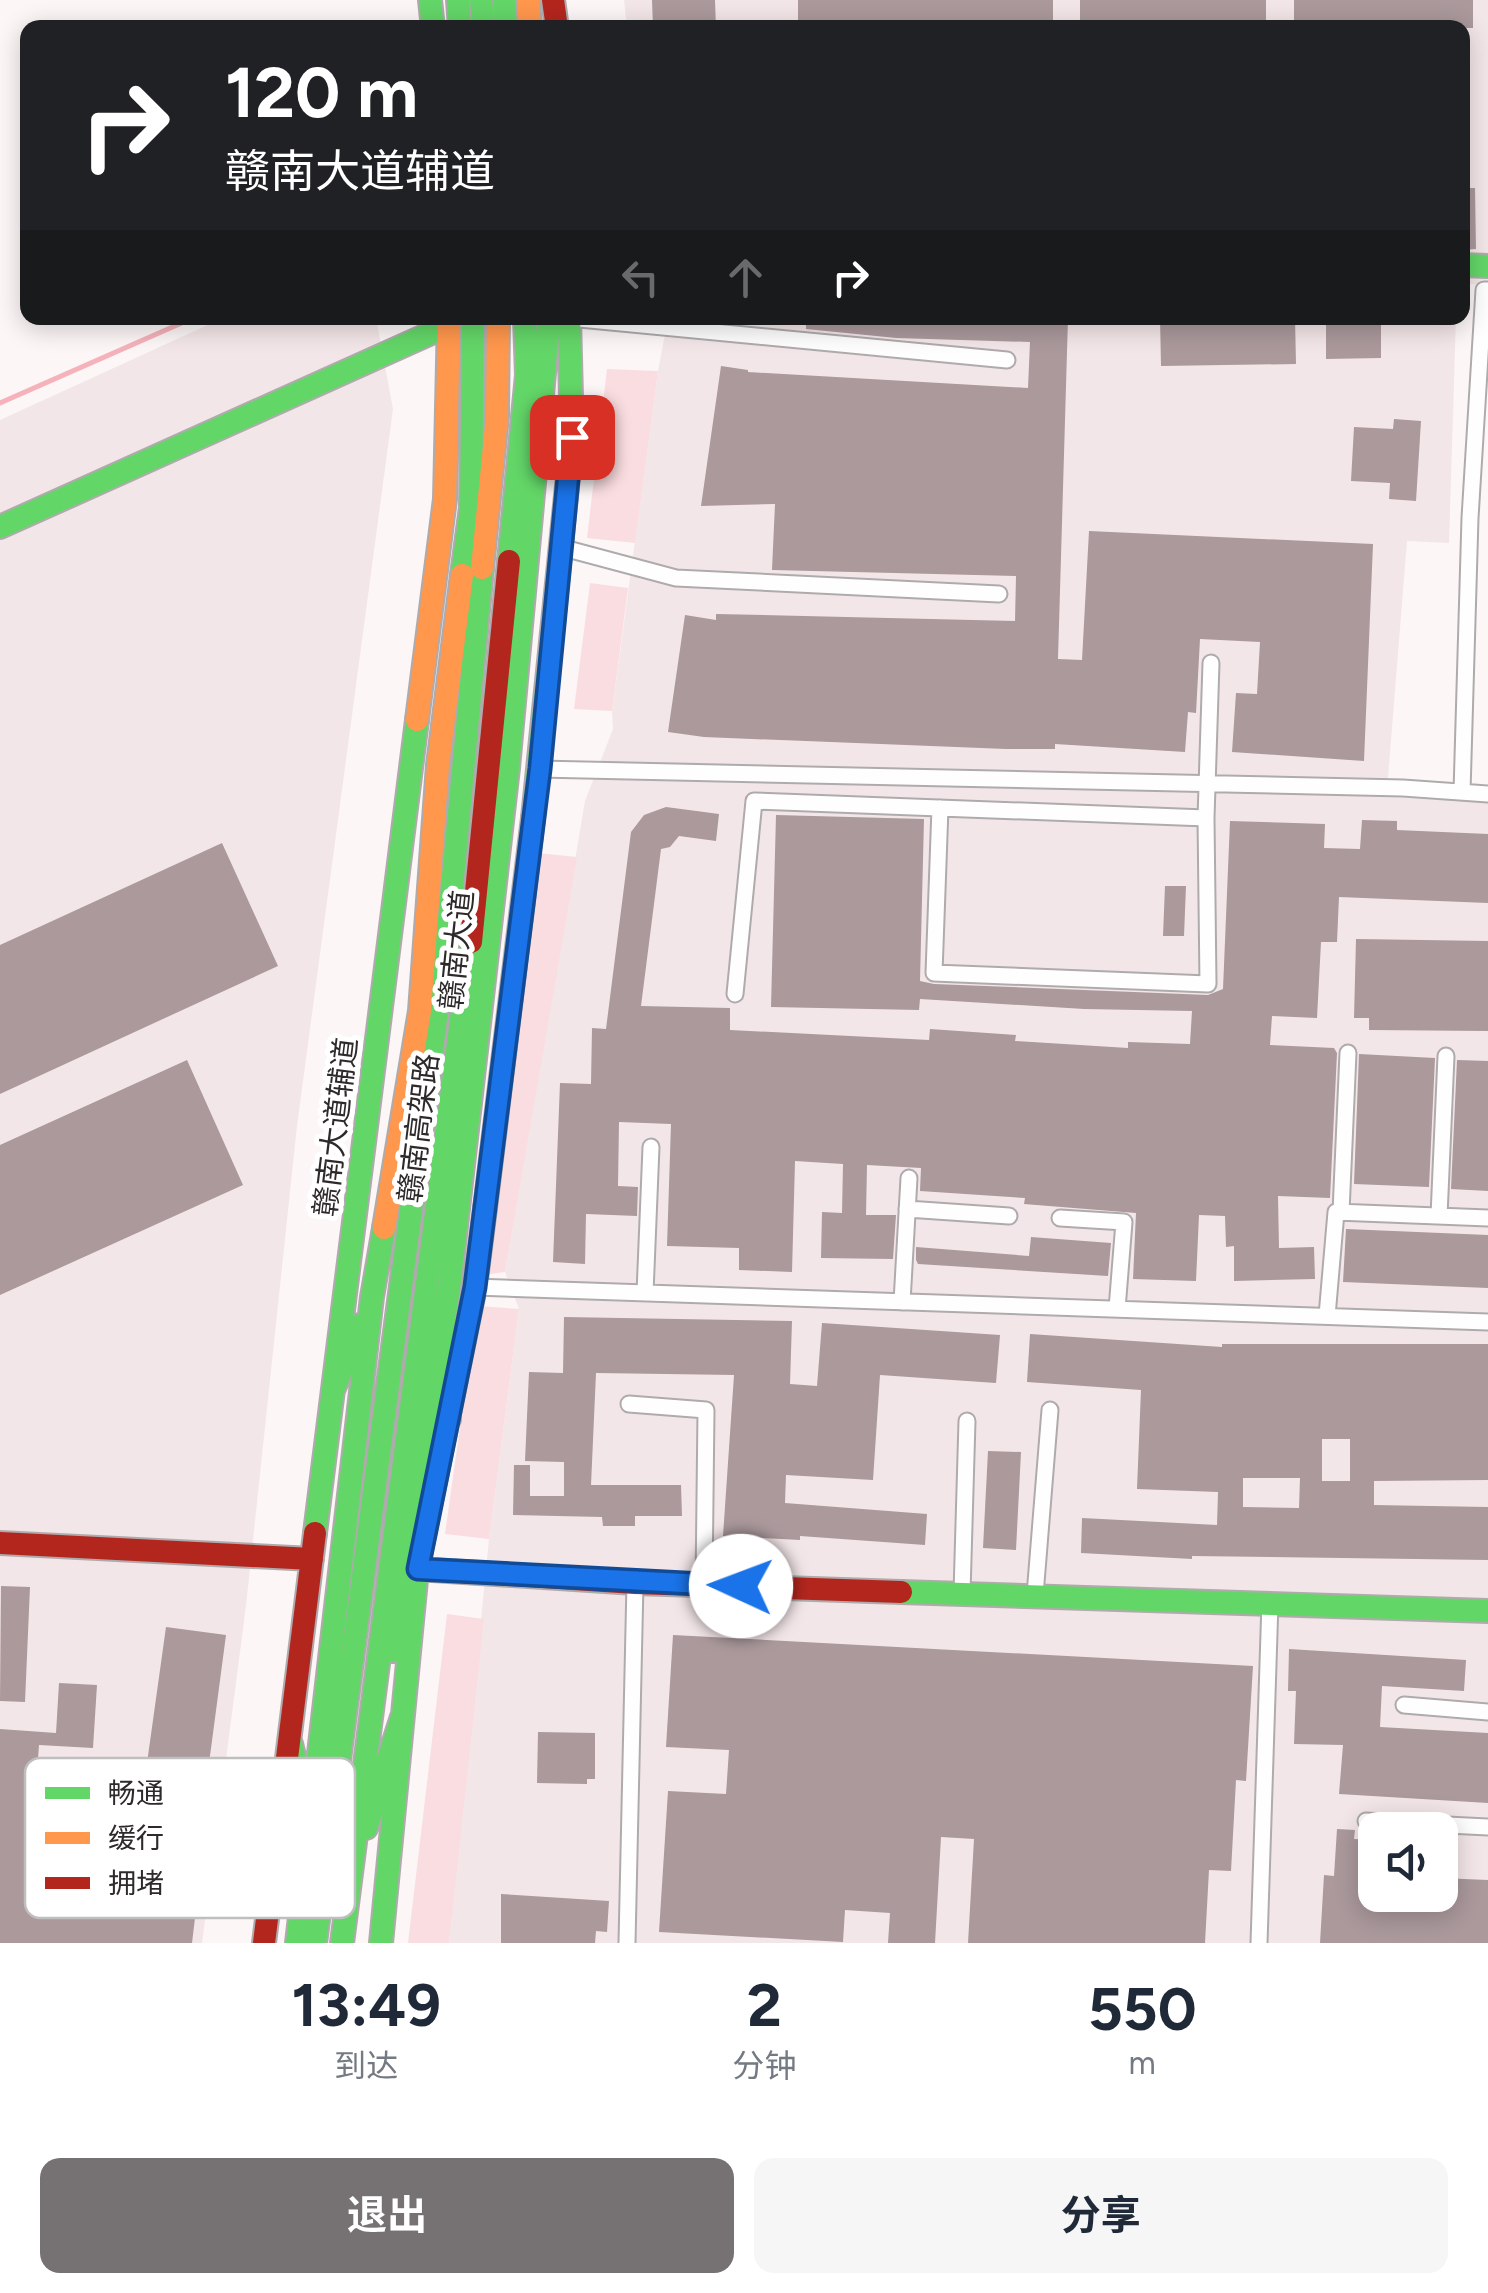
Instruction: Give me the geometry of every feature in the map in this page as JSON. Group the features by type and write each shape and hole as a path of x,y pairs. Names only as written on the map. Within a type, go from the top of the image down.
{"main road":[{"path":"0,527 440,325"},
{"name":"赣南大道辅道","path":"289,1758 445,499 449,325"},
{"name":"赣南大道","path":"320,1758 372,1297 420,1012 438,765 471,507 473,325"},
{"name":"赣南高架路","path":"339,1758 450,919 498,416 498,325"},
{"name":"赣南高架路","path":"355,1844 464,1012 527,374 525,325"},
{"name":"赣南大道","path":"354,1943 366,1828 449,1288 508,768 548,325"},
{"path":"380,1943 418,1569 475,1287 540,769 572,437 569,325"},
{"path":"449,1288 449,1420"},
{"path":"334,1388 372,1297"},
{"path":"0,1543 312,1559"},
{"path":"418,1569 634,1583 1488,1611"},
{"path":"366,1828 402,1717"},
{"path":"291,1744 295,1758"},
{"name":"赣南大道辅道","path":"264,1943 267,1918"},
{"name":"赣南大道","path":"297,1943 300,1918"},
{"name":"赣南高架路","path":"315,1943 318,1918"},
{"name":"赣南高架路","path":"342,1943 345,1918"}],"street":[{"path":"1462,792 1470,518 1484,290 1488,290"},
{"path":"642,325 1007,360"},
{"path":"1470,518 1488,519"},
{"path":"560,547 676,578 999,594"},
{"path":"940,808 934,973 1208,984 1206,818 1211,663"},
{"path":"540,769 1488,794"},
{"path":"735,994 754,802 1206,818"},
{"path":"1341,1212 1348,1053"},
{"path":"1439,1216 1446,1056"},
{"path":"645,1293 651,1147"},
{"path":"902,1302 909,1178"},
{"path":"907,1209 1009,1216"},
{"path":"1327,1316 1336,1212 1488,1218"},
{"path":"1060,1218 1124,1222 1117,1309"},
{"path":"475,1287 1488,1322"},
{"path":"629,1404 706,1410 704,1585"},
{"path":"1035,1595 1050,1410"},
{"path":"962,1593 967,1421"},
{"path":"627,1943 634,1583"},
{"path":"1259,1943 1270,1602"},
{"path":"1404,1705 1488,1712"},
{"path":"1458,1826 1488,1827"}],"shaded area":[{"path":"624,0 1488,0 1488,285 1470,284 1470,20 626,20"},
{"path":"208,325 377,325 393,409 297,1126 226,1758 25,1758 25,1918 205,1918 202,1943 0,1943 0,420"},
{"path":"667,325 1456,325 1449,543 1407,541 1388,778 1488,785 1488,1943 449,1943 489,1539 519,1309 505,1272 585,801 613,729 612,711"},
{"path":"607,369 658,371 635,543 587,538"},
{"path":"590,583 628,588 612,711 574,709"},
{"path":"538,853 577,857 505,1272 484,1275"},
{"path":"477,1306 519,1309 489,1539 445,1534"},
{"path":"447,1614 484,1619 449,1943 408,1943"}],"building":[{"path":"652,0 715,0 716,20 653,20"},
{"path":"798,0 1053,0 1053,20 798,20"},
{"path":"1080,0 1266,0 1266,20 1080,20"},
{"path":"1294,0 1473,0 1473,28 1470,20 1294,20"},
{"path":"1470,188 1475,188 1476,249 1470,249"},
{"path":"806,325 1068,325 1058,659 1082,660 1089,531 1373,544 1364,761 1232,752 1236,693 1257,694 1260,642 1200,639 1196,713 1188,712 1185,752 1055,744 1055,749 1006,749 704,737 668,732 685,615 716,620 716,614 1015,621 1016,576 772,570 775,504 701,506 721,366 748,372 1028,388 1030,342 896,338 806,329"},
{"path":"1160,325 1295,325 1296,364 1161,366"},
{"path":"1326,325 1381,325 1381,358 1326,359"},
{"path":"1394,419 1421,421 1416,501 1389,499 1390,483 1351,481 1354,427 1393,429"},
{"path":"666,807 719,814 716,841 679,836 670,847 661,849 641,1006 730,1008 730,1030 929,1040 930,1029 1016,1035 1015,1041 1128,1048 1128,1042 1190,1044 1192,1011 920,999 919,1010 771,1007 776,815 924,819 920,981 934,984 1208,995 1223,989 1230,821 1325,824 1324,848 1360,849 1362,820 1397,821 1397,830 1488,834 1488,903 1339,897 1337,942 1321,942 1317,1018 1272,1016 1270,1045 1334,1048 1337,1053 1330,1198 1278,1196 1279,1248 1314,1247 1315,1279 1234,1281 1234,1246 1226,1247 1225,1216 1199,1215 1196,1281 1133,1279 1136,1213 1024,1204 1025,1198 920,1191 921,1168 867,1165 866,1215 896,1215 893,1259 821,1258 822,1212 842,1213 843,1164 795,1161 792,1272 739,1270 739,1248 667,1246 671,1124 619,1122 618,1186 638,1187 637,1216 586,1214 585,1264 553,1262 560,1083 591,1084 592,1028 606,1029 631,832 644,815"},
{"path":"222,843 278,966 0,1094 0,945"},
{"path":"1165,886 1186,886 1184,936 1163,936"},
{"path":"1356,939 1488,941 1488,1031 1369,1030 1369,1018 1354,1018"},
{"path":"1359,1054 1435,1058 1429,1187 1354,1184"},
{"path":"187,1060 243,1185 0,1295 0,1145"},
{"path":"1457,1060 1488,1061 1488,1191 1451,1189"},
{"path":"1346,1229 1488,1235 1488,1288 1343,1282"},
{"path":"1031,1237 1111,1243 1108,1276 918,1264 916,1260 916,1247 1029,1256"},
{"path":"564,1317 792,1321 790,1384 817,1386 822,1323 1000,1335 996,1383 880,1375 873,1480 786,1475 785,1503 927,1514 925,1545 800,1536 800,1540 723,1536 734,1375 596,1373 591,1485 681,1485 682,1516 635,1516 635,1526 603,1526 602,1517 513,1515 514,1465 530,1465 530,1496 564,1496 564,1462 525,1461 529,1372 563,1373"},
{"path":"1030,1334 1222,1347 1488,1344 1488,1480 1374,1481 1374,1505 1488,1507 1488,1560 1192,1559 1081,1553 1082,1518 1217,1525 1218,1492 1137,1489 1141,1390 1027,1382","holes":["1322,1439 1350,1439 1350,1481 1322,1481","1243,1478 1300,1478 1299,1508 1243,1507"]},
{"path":"988,1451 1021,1452 1016,1550 983,1548"},
{"path":"1,1586 30,1587 25,1702 0,1701"},
{"path":"166,1627 226,1635 210,1758 148,1758"},
{"path":"673,1635 1253,1666 1246,1781 1236,1780 1231,1871 1209,1870 1205,1943 968,1943 974,1839 941,1837 935,1943 888,1943 890,1913 845,1910 843,1942 659,1932 668,1791 726,1794 729,1750 666,1747"},
{"path":"1289,1649 1466,1660 1464,1691 1382,1686 1380,1727 1488,1733 1488,1803 1339,1794 1343,1745 1294,1744 1296,1691 1288,1691"},
{"path":"59,1683 97,1685 93,1748 39,1745 38,1758 25,1758 25,1918 195,1918 192,1943 0,1943 0,1729 56,1733"},
{"path":"538,1732 595,1733 595,1779 587,1779 587,1784 537,1783"},
{"path":"1337,1829 1355,1830 1354,1839 1358,1839 1358,1912 1458,1912 1458,1879 1488,1880 1488,1943 1320,1943 1324,1875 1334,1876"},
{"path":"501,1894 609,1901 607,1932 596,1931 595,1943 501,1943"}],"waterway":[{"path":"0,403 177,325"}],"traffic: fast":[{"path":"430,0 432,20"},
{"path":"458,0 459,20"},
{"path":"481,0 483,20"},
{"path":"504,0 505,20"},
{"path":"1470,265 1488,266"},
{"path":"0,527 449,325"},
{"path":"462,575 471,507 473,325"},
{"path":"509,561 527,375 525,325"},
{"path":"393,1651 449,1288 508,768 548,325"},
{"path":"533,818 572,437 569,325"},
{"path":"339,1758 449,919 482,568"},
{"path":"315,1533 417,720"},
{"path":"355,1842 471,942"},
{"path":"381,1943 417,1569 475,1287 485,1208"},
{"path":"318,1758 372,1297 384,1228"},
{"path":"334,1388 360,1325"},
{"path":"449,1374 449,1419"},
{"path":"901,1592 1488,1611"},
{"path":"366,1828 402,1717"},
{"path":"291,1744 294,1758"},
{"path":"297,1943 300,1918"},
{"path":"315,1943 318,1918"},
{"path":"342,1943 345,1918"}],"traffic: slow":[{"path":"528,0 529,20"},
{"path":"417,720 445,499 449,325"},
{"path":"482,568 497,416 498,325"},
{"path":"384,1228 420,1011 438,765 462,575"},
{"path":"485,1208 533,818"}],"traffic: jam":[{"path":"553,0 556,20"},
{"path":"471,942 509,561"},
{"path":"287,1758 315,1533"},
{"path":"0,1543 312,1559"},
{"path":"417,1569 635,1583 901,1592"},
{"path":"264,1943 267,1918"}],"route":[{"path":"572,437 540,769 475,1287 418,1569 741,1586"}]}
